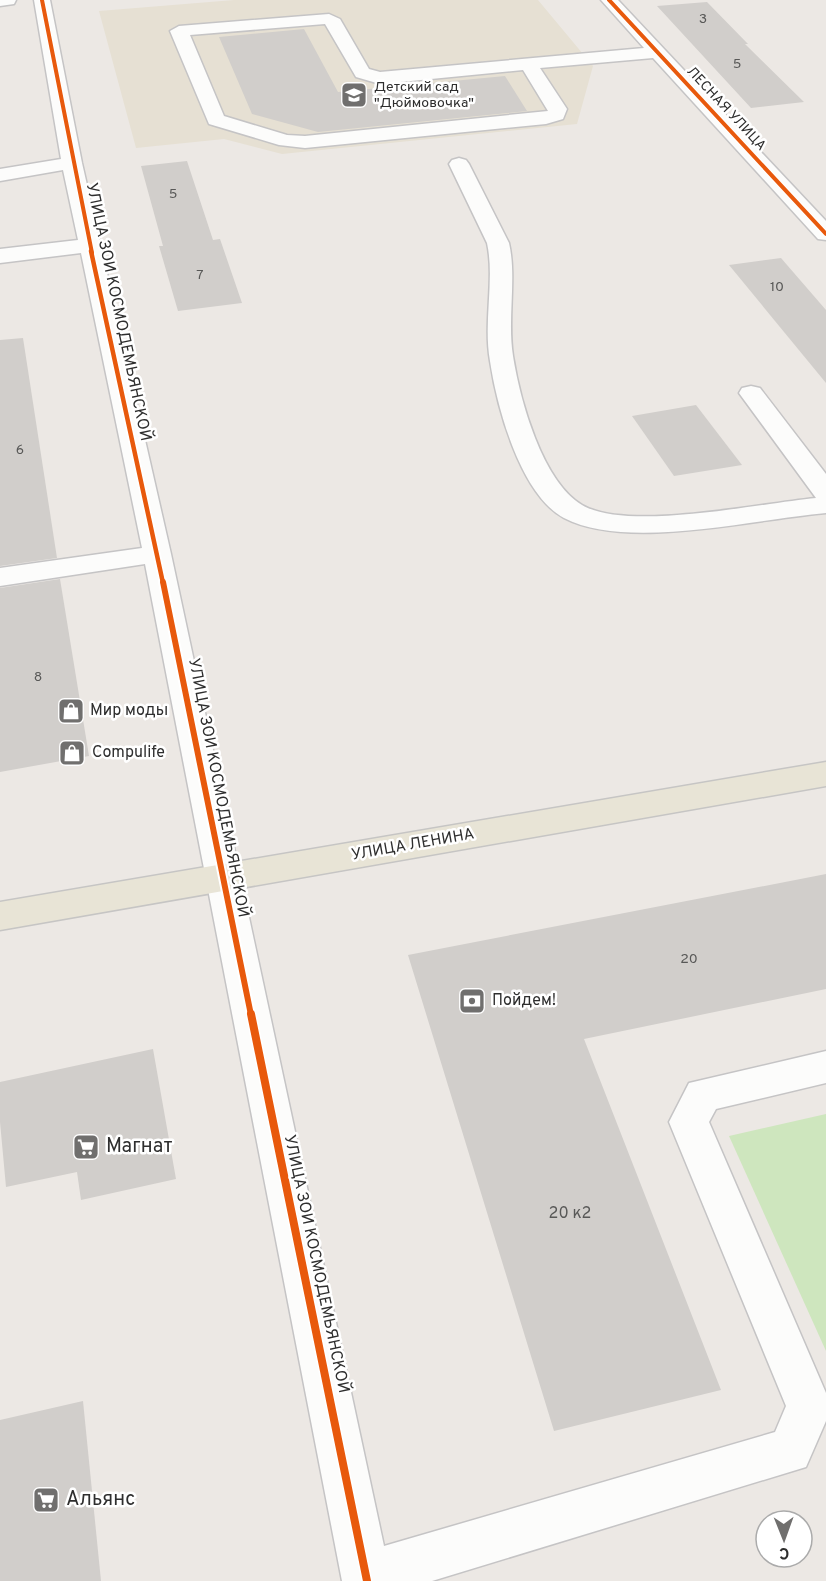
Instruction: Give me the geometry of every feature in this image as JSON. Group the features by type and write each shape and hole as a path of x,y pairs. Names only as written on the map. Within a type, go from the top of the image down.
{"main road":[{"name":"УЛИЦА ЛЕНИНА","path":"0,916 826,774"}],"street":[{"path":"0,1 9,0"},
{"name":"УЛИЦА ЗОИ КОСМОДЕМЬЯНСКОЙ","path":"42,0 72,163 157,554 367,1579"},
{"name":"ЛЕСНАЯ УЛИЦА","path":"609,0 826,234"},
{"path":"529,64 558,109 556,115 546,118 328,140 286,141 216,120 180,31 329,19 334,23 362,73 369,77 656,52"},
{"path":"0,175 72,163"},
{"path":"459,164 498,243 501,256 499,342 509,390 531,462 551,495 574,512 612,521 648,524 826,504"},
{"path":"0,256 90,245"},
{"path":"752,393 826,492"},
{"path":"0,577 157,554"},
{"path":"367,1579 790,1451 809,1407 688,1122 703,1095 826,1067"}],"shaded area":[{"name":"Детский сад \"Дюймовочка\"","path":"234,0 538,0 593,66 577,124 282,154 224,139 136,148 99,11"}],"green space":[{"path":"826,1114 826,1351 729,1136"}],"building":[{"path":"707,2 748,44 745,44 804,102 751,108 657,6"},
{"path":"304,29 338,92 505,76 527,111 318,132 252,114 219,37"},
{"path":"187,161 213,240 220,239 242,303 178,311 159,246 163,246 141,166"},
{"path":"781,258 826,310 826,383 729,265"},
{"path":"23,338 57,558 0,566 0,340"},
{"path":"696,405 742,465 674,476 632,416"},
{"path":"60,579 89,756 0,772 0,588"},
{"path":"826,874 826,989 584,1039 721,1390 554,1431 408,955"},
{"name":"Магнат","path":"153,1049 176,1179 81,1200 77,1172 6,1187 0,1122 0,1082"},
{"name":"Альянс","path":"83,1401 101,1581 0,1581 0,1420"}],"cycle path":[{"path":"42,0 72,163 157,554 367,1581"},
{"path":"609,0 826,234"}],"place":[{"name":"Детский сад \"Дюймовочка\"","path":"354,95"},
{"name":"Мир моды","path":"71,711"},
{"name":"Compulife","path":"72,753"},
{"name":"Пойдем!","path":"472,1001"},
{"name":"Магнат","path":"86,1147"},
{"name":"Альянс","path":"46,1500"}]}
